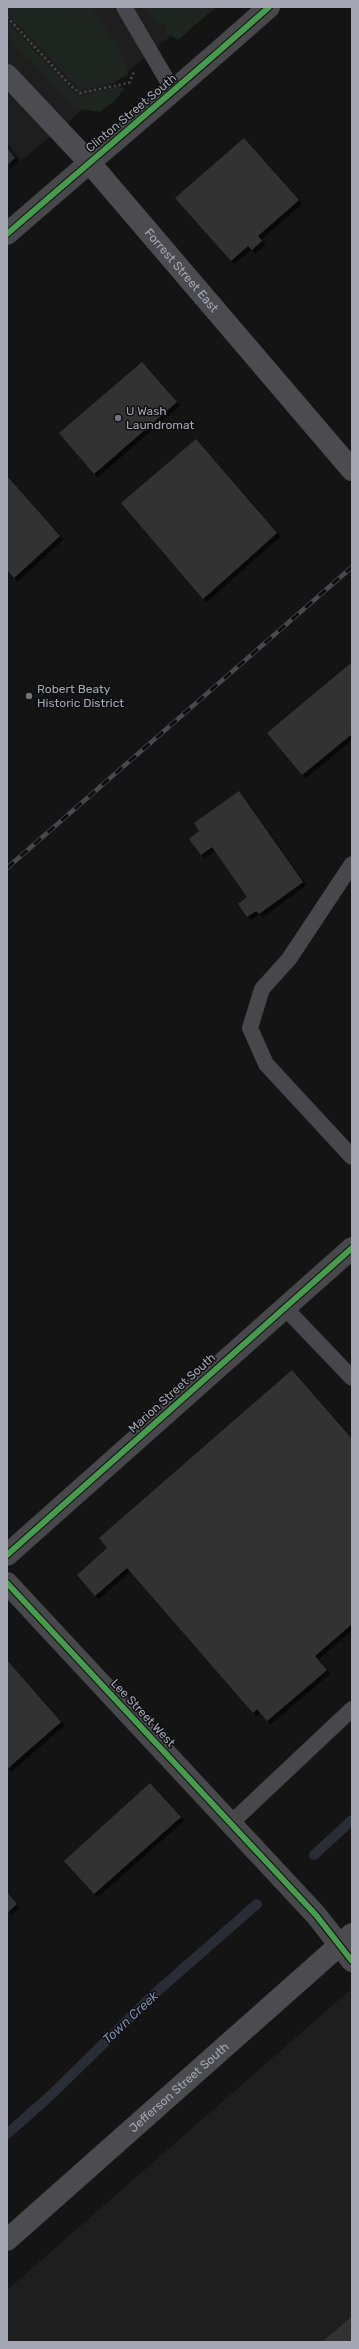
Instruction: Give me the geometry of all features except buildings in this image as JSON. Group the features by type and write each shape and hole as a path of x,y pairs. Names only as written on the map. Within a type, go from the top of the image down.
{"main road":[{"name":"Forrest Street East","path":"7,75 89,162 352,470"},
{"name":"Jefferson Street South","path":"7,2240 348,1947"}],"street":[{"name":"Clinton Street South","path":"7,234 89,162 174,92 269,7"},
{"name":"Marion Street South","path":"8,1553 352,1248"},
{"name":"Lee Street West","path":"7,1583 316,1915 348,1947"}],"lane":[{"path":"124,7 174,92"},
{"path":"352,864 290,959 262,988 250,1028 266,1064 352,1157"},
{"path":"284,1308 352,1378"},
{"path":"231,1823 352,1709"}],"path":[{"path":"7,17 71,86 80,93 129,83 134,72 131,66"}],"shaded area":[{"path":"7,7 205,7 21,161 7,142"},
{"path":"7,7 93,7 124,58 128,74 118,80 96,87 82,89 78,88 7,12"},
{"path":"144,7 216,7 178,40 165,32 166,26 155,20"},
{"path":"7,22 78,97 118,86 124,89 115,100 100,112 75,108 7,35"},
{"path":"350,1990 352,1992 352,2342 7,2342 7,2290"}],"waterway":[{"name":"Town Creek","path":"314,1855 352,1820"},
{"name":"Town Creek","path":"7,2134 51,2095 153,1995 257,1904"}],"railway":[{"path":"7,868 352,567"}],"cycle path":[{"path":"7,234 269,7"},
{"path":"7,1555 352,1248"},
{"path":"7,1583 316,1915 352,1961"}],"place":[{"name":"U Wash Laundromat","path":"118,418"},
{"name":"Robert Beaty Historic District","path":"29,696"}]}
